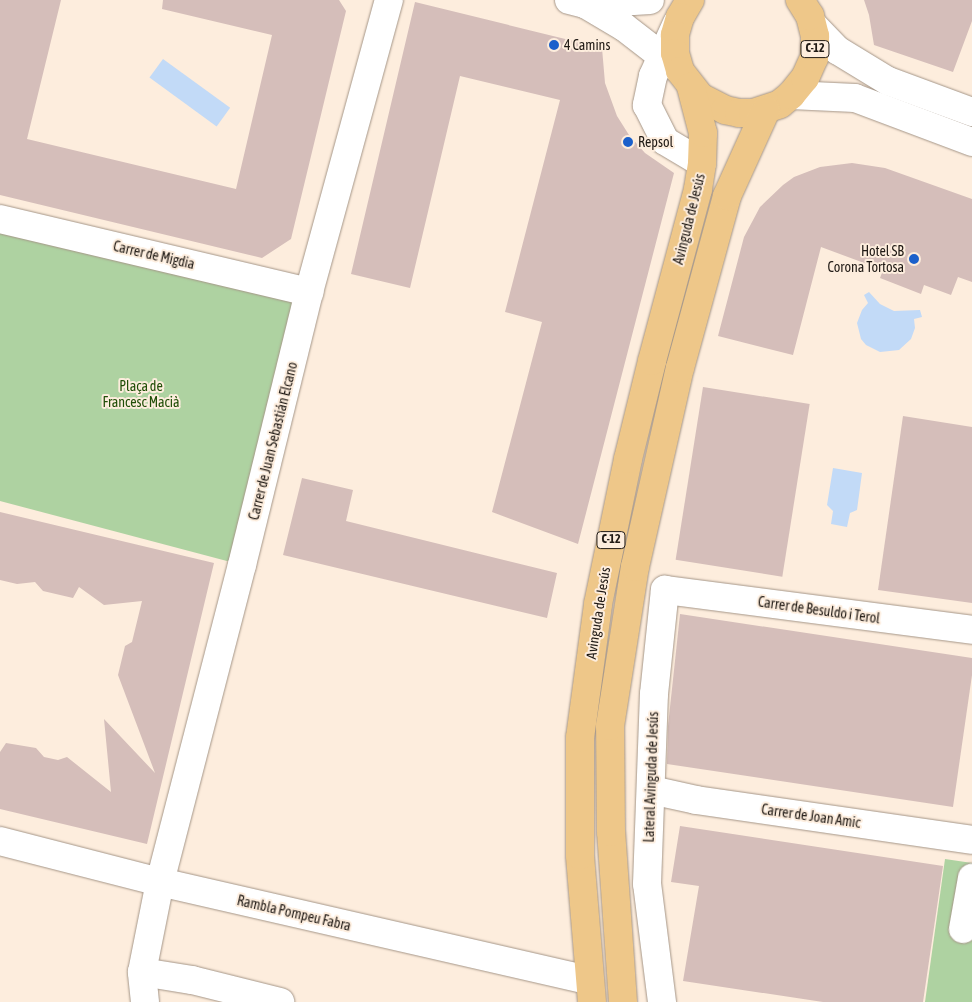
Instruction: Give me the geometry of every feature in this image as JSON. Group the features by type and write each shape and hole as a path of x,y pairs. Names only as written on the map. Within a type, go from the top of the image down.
{"main road":[{"name":"C-12","path":"685,9 675,35 678,71 700,97 725,110 746,113 766,110 792,95 805,78 814,58 815,47 813,24 800,0"},
{"name":"Avinguda de Jesús","path":"590,991 580,855 580,738 598,604 637,423 698,189 702,163 703,134 678,71"},
{"name":"C-12","path":"623,1002 611,832 610,726 635,567 680,368 727,196 766,110"}],"street":[{"name":"Carrer de Juan Sebastián Elcano","path":"146,1002 142,972 160,882 242,565 309,292 389,0"},
{"path":"577,2 650,0"},
{"path":"577,2 624,27 678,71"},
{"path":"813,24 836,50 888,81 972,112"},
{"path":"678,71 653,76 647,105 665,141 702,163"},
{"path":"792,95 855,98 972,142"},
{"name":"Carrer de Migdia","path":"0,219 309,292"},
{"path":"635,567 665,590"},
{"name":"Carrer de Besuldo i Terol","path":"665,590 972,630"},
{"name":"Lateral Avinguda de Jesús","path":"662,1002 647,884 654,694 665,590"},
{"name":"Carrer de Joan Amic","path":"651,790 696,800 972,840"},
{"name":"Rambla Pompeu Fabra","path":"0,841 590,991"},
{"path":"963,929 972,878"},
{"path":"142,972 192,980 280,1002"}],"green space":[{"name":"Plaça de Francesc Macià","path":"0,219 309,292 242,565 0,501"},
{"path":"945,859 972,863 972,1002 925,1002"}],"water":[{"path":"163,59 230,108 217,126 149,78"},
{"path":"869,292 880,304 894,311 920,310 922,317 914,319 915,328 911,339 899,350 880,352 866,345 861,339 857,323 862,310 868,303 864,295"},
{"path":"833,468 862,473 857,510 850,513 847,527 831,524 833,511 827,505"}],"building":[{"path":"0,0 61,0 27,139 236,189 272,35 162,9 163,0 339,0 346,11 291,239 262,258 0,195"},
{"path":"864,0 972,0 972,21 953,72 874,45 869,15"},
{"path":"415,2 602,48 605,83 617,116 629,135 645,153 674,173 578,544 492,512 542,322 505,312 560,100 460,76 410,288 351,274"},
{"name":"Hotel SB Corona Tortosa","path":"852,163 885,168 972,199 972,282 958,277 951,295 924,285 921,294 880,278 883,270 821,247 793,355 718,336 744,237 760,207 794,177 820,167"},
{"path":"703,387 810,404 782,577 676,560"},
{"path":"903,416 972,427 972,603 878,590"},
{"path":"302,478 353,490 346,521 557,573 547,618 283,555"},
{"path":"0,512 214,563 147,844 0,809 0,752 6,743 36,748 44,757 58,760 67,757 111,792 104,719 155,773 118,675 125,646 132,642 142,601 104,605 79,587 73,598 43,591 35,582 17,584 0,580"},
{"path":"680,614 972,658 972,675 953,807 667,764 668,726"},
{"path":"680,826 943,866 923,1002 823,1002 683,981 699,886 671,882"}],"place":[{"name":"4 Camins","path":"554,45"},
{"name":"Repsol","path":"628,142"},
{"name":"Hotel SB Corona Tortosa","path":"914,259"}]}
